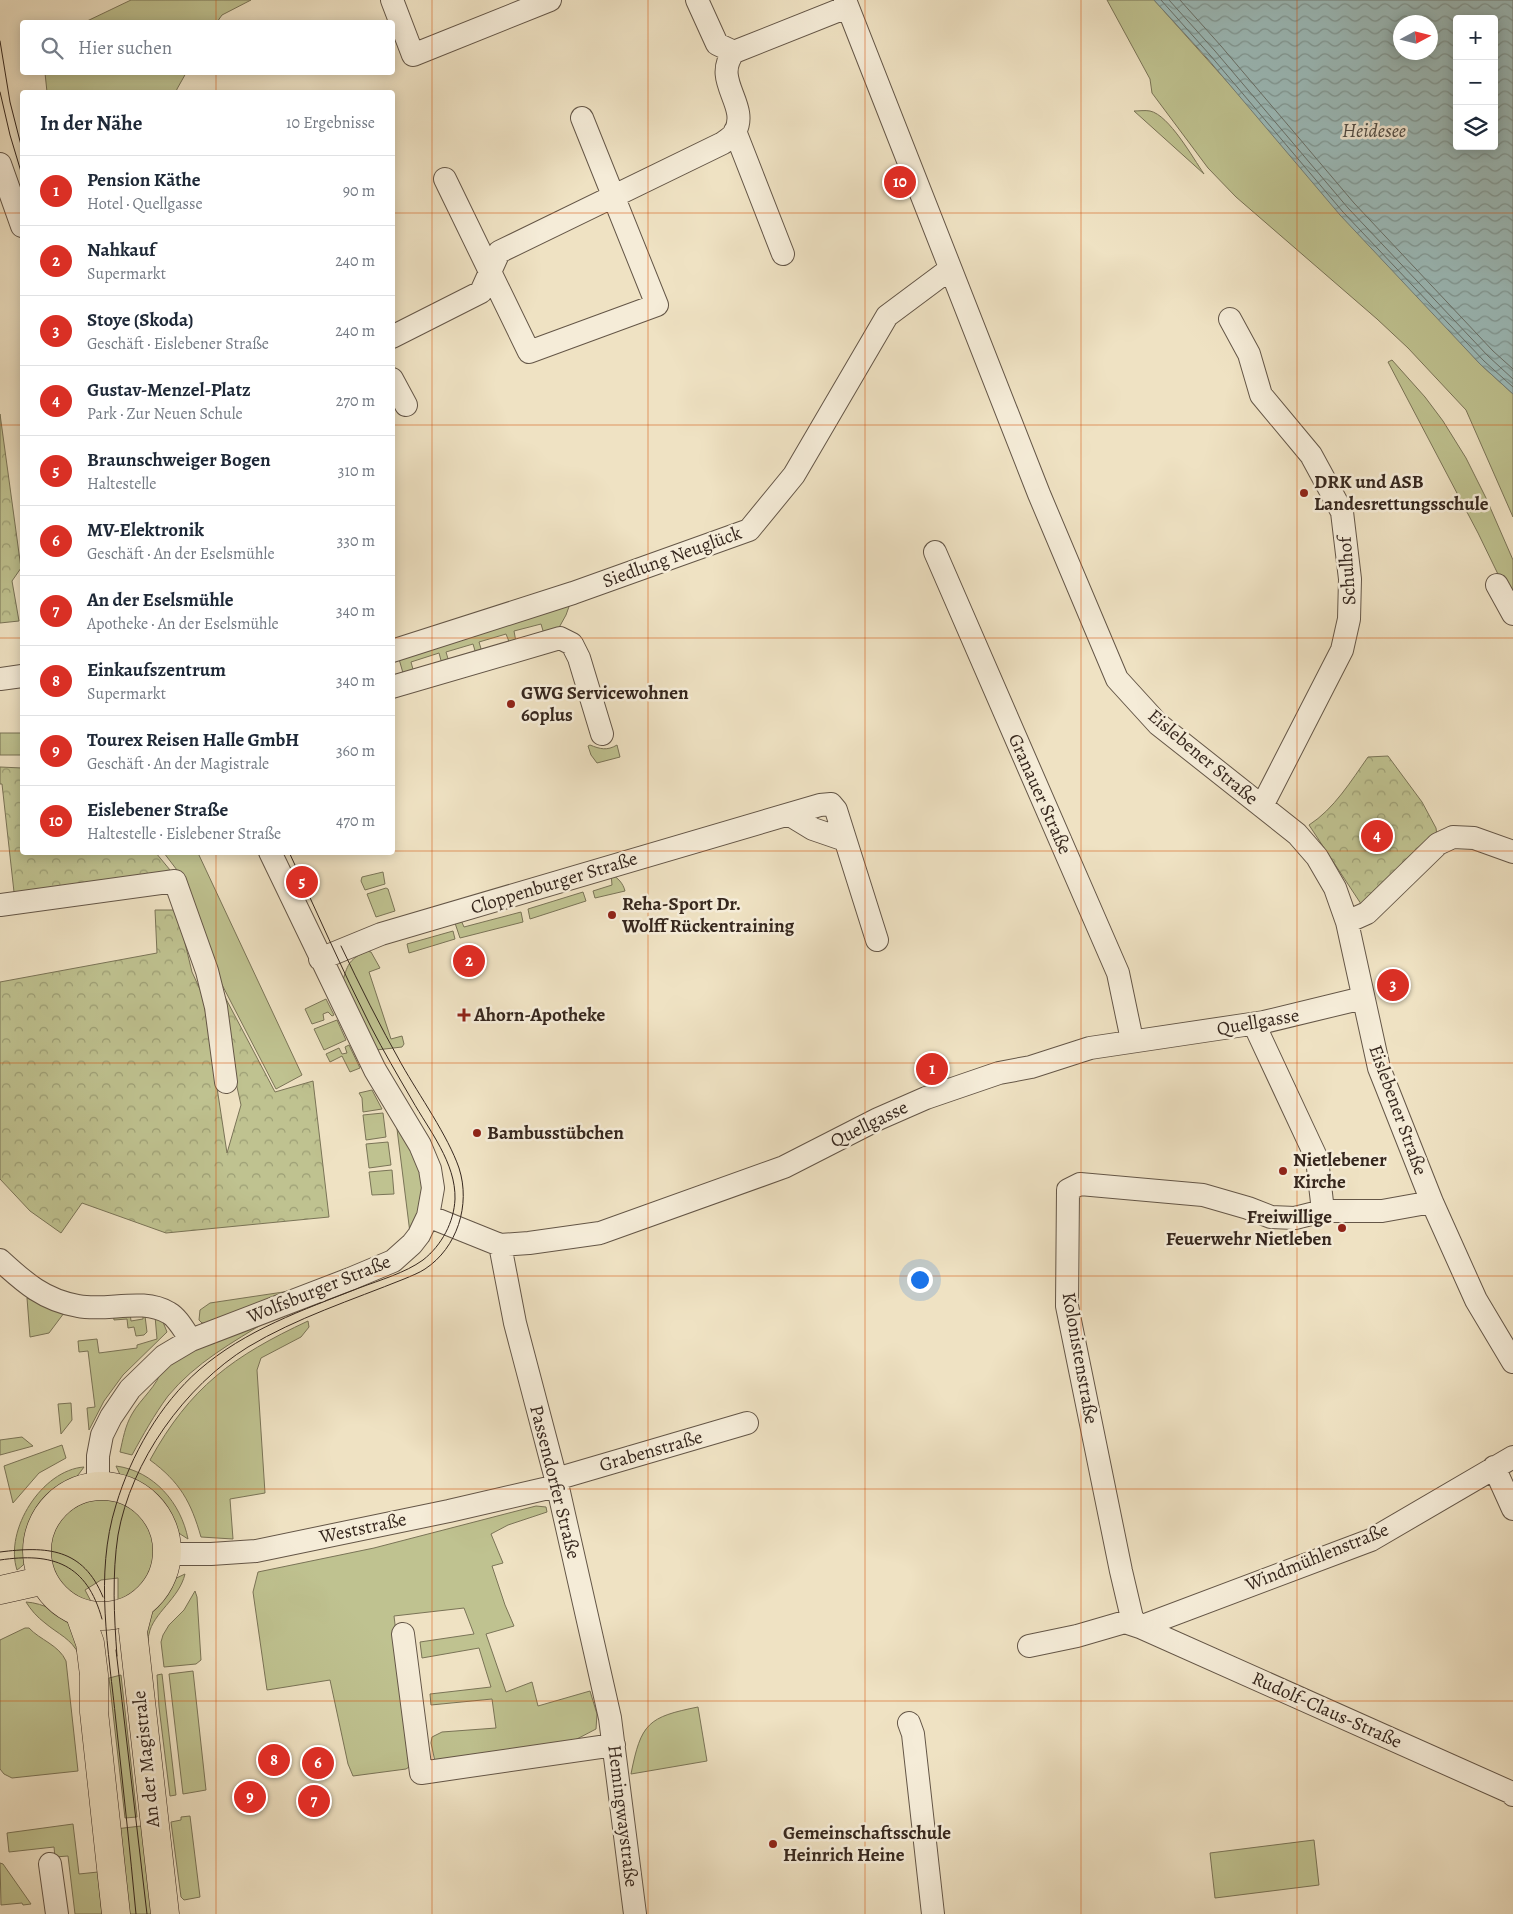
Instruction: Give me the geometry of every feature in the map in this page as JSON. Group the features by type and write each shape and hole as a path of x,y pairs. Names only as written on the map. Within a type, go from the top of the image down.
{"main road":[{"path":"98,1486 126,1490 145,1502 160,1522 166,1537 167,1554 164,1570 157,1586 140,1604 110,1616 94,1616 79,1612 60,1601 51,1591 43,1579 38,1563 37,1549 40,1532 47,1516 66,1497 81,1489 98,1486"},
{"path":"0,1590 43,1579"},
{"name":"An der Magistrale","path":"140,1604 133,1631 165,1914"},
{"path":"79,1612 90,1643 94,1675 94,1712 116,1914"}],"street":[{"path":"392,0 414,55 505,8 550,0"},
{"path":"697,0 718,44 734,52"},
{"path":"783,254 735,132 739,114 727,80 726,68 728,59 734,52 846,3"},
{"name":"Eislebener Straße","path":"846,3 1038,494 1117,679 1158,724 1298,834 1317,856 1335,888 1347,922 1379,1068 1432,1202 1476,1300 1513,1362"},
{"path":"445,178 529,352 657,305 582,118"},
{"path":"395,335 481,292 499,252 723,143 735,132"},
{"path":"0,164 20,220"},
{"name":"Siedlung Neuglück","path":"395,650 573,593 749,530 794,475 887,316 950,269"},
{"name":"Schulhof","path":"1230,319 1249,354 1261,395 1311,454 1342,512 1350,579 1349,619 1342,650 1262,806"},
{"path":"395,385 406,405"},
{"name":"Granauer Straße","path":"935,552 1118,973 1132,1040"},
{"path":"1497,585 1513,614"},
{"path":"395,686 560,638 572,644 579,658 602,734"},
{"path":"0,679 20,676"},
{"name":"Cloppenburger Straße","path":"320,959 380,934 820,805 831,804 836,810 877,940"},
{"path":"1347,922 1368,912 1438,844 1453,837 1474,838 1513,852"},
{"name":"Wolfsburger Straße","path":"98,1486 98,1456 102,1435 111,1417 130,1388 164,1356 191,1340 346,1281 393,1261 420,1234 428,1216 433,1188 430,1169 420,1145 375,1070 271,855"},
{"path":"0,905 175,881 207,971 216,1007 226,1082"},
{"name":"Quellgasse","path":"500,1245 600,1233 784,1167 878,1119 926,1098 999,1073 1031,1067 1090,1048 1132,1040 1259,1023 1363,998"},
{"path":"1259,1023 1317,1159 1323,1211 1382,1211 1432,1202"},
{"name":"Kolonistenstraße","path":"1140,1627 1132,1618 1121,1571 1067,1306 1068,1190 1080,1184 1202,1195 1234,1203 1271,1217 1295,1218 1323,1211"},
{"path":"428,1216 500,1245"},
{"name":"Passendorfer Straße","path":"500,1245 515,1323 556,1482 610,1718"},
{"path":"0,1260 29,1286 50,1299 80,1307 149,1306 170,1313 191,1340"},
{"name":"Grabenstraße","path":"556,1482 747,1423"},
{"path":"1504,1462 1513,1509"},
{"name":"Windmühlenstraße","path":"1140,1627 1370,1540 1504,1462"},
{"name":"Weststraße","path":"167,1554 256,1551 449,1511 556,1482"},
{"path":"1029,1646 1077,1636 1125,1622 1140,1627"},
{"name":"Rudolf-Claus-Straße","path":"1140,1627 1512,1792"},
{"path":"403,1634 421,1773 614,1745"},
{"name":"Hemingwaystraße","path":"610,1718 634,1914"},
{"path":"909,1724 913,1734 933,1914"},
{"path":"50,1864 57,1914"}],"green space":[{"path":"131,0 251,0 222,15 218,20 89,20"},
{"path":"1107,0 1154,0 1480,364 1513,394 1513,517 1466,410 1408,348 1236,197 1208,168 1152,93 1150,79"},
{"path":"45,75 185,75 177,90 47,90"},
{"path":"1134,111 1150,111 1165,120 1173,128 1204,174"},
{"path":"1392,360 1425,397 1443,421 1466,458 1486,498 1513,560 1513,605 1478,533 1388,362"},
{"path":"0,414 20,569 12,581 19,621 0,623"},
{"path":"571,601 556,633 544,634 541,624 514,631 516,642 510,644 506,634 479,642 482,652 476,654 473,644 446,652 449,662 442,664 439,653 411,662 414,673 403,673 399,659"},
{"path":"0,733 20,733 20,755 0,755"},
{"path":"617,745 620,757 597,763 591,755 588,746 604,749"},
{"path":"1388,756 1422,802 1436,828 1438,844 1367,913 1309,825 1334,803 1368,757"},
{"path":"0,767 20,768 20,855 158,855 175,876 215,978 275,1092 313,1081 329,1217 166,1233 82,1203 61,1233 30,1211 0,1179 0,982 157,953 155,910 177,910 192,972 203,996 227,1153 241,1105 213,979 175,881 14,892 2,784 0,784"},
{"path":"166,855 199,855 302,1075 276,1089 217,975 180,874"},
{"path":"383,872 385,884 365,890 361,881 362,877"},
{"path":"611,874 620,881 625,891 595,898 593,891 612,885"},
{"path":"386,888 395,911 376,917 367,894"},
{"path":"583,892 586,901 530,919 528,909"},
{"path":"521,912 523,922 460,938 454,920 460,918 464,927"},
{"path":"453,931 455,939 409,953 407,944"},
{"path":"367,951 371,952 380,968 369,972 391,1039 402,1036 404,1044 402,1047 376,1050 343,980 350,962"},
{"path":"326,999 334,1015 332,1016 328,1012 323,1014 324,1020 312,1024 305,1009"},
{"path":"337,1020 346,1040 324,1050 314,1029"},
{"path":"349,1045 360,1068 350,1072 342,1056 330,1062 326,1054 339,1048 342,1054 347,1053 345,1047"},
{"path":"372,1090 382,1109 363,1112 362,1098 359,1093"},
{"path":"383,1113 386,1137 366,1140 363,1115"},
{"path":"396,1121 420,1168 423,1199 410,1233"},
{"path":"388,1142 391,1165 369,1168 366,1144"},
{"path":"392,1170 394,1194 372,1195 369,1172"},
{"path":"290,1291 216,1323 202,1323 199,1320 200,1310 210,1303"},
{"path":"27,1298 64,1313 49,1333 30,1337"},
{"path":"130,1313 131,1321 143,1319 143,1316 145,1316 147,1332 144,1335 136,1336 134,1327 128,1328 127,1319 114,1320 113,1314"},
{"path":"155,1316 163,1322 167,1332 123,1375 104,1401 89,1430 87,1408 95,1407 88,1351 79,1352 78,1341 97,1339 99,1353 137,1348 137,1345 157,1339"},
{"path":"269,1320 215,1354 190,1373 163,1403 132,1455 120,1452 130,1419 157,1381 162,1368 195,1349"},
{"path":"308,1321 309,1327 301,1337 261,1358 257,1370 265,1493 230,1499 233,1539 201,1537 193,1513 183,1494 169,1476 150,1460 181,1412 216,1376 257,1347"},
{"path":"71,1403 72,1420 61,1434 58,1404"},
{"path":"22,1437 33,1446 0,1455 0,1440"},
{"path":"62,1445 66,1458 39,1473 13,1503 4,1466"},
{"path":"116,1466 142,1474 164,1491 179,1513 188,1539 177,1532 146,1496 122,1479"},
{"path":"84,1467 38,1519 28,1559 17,1570 14,1554 16,1537 21,1521 30,1505 41,1490 54,1479 69,1471"},
{"path":"106,1493 136,1505 147,1515 155,1527 160,1540 161,1555 157,1570 149,1585 139,1596 127,1604 118,1607 118,1578 101,1580 85,1590 95,1609 83,1605 62,1591 50,1571 46,1547 50,1528 56,1517 68,1503 79,1497"},
{"path":"536,1506 546,1507 547,1512 508,1525 491,1534 503,1563 492,1566 514,1626 486,1634 506,1692 532,1682 538,1706 590,1691 597,1714 596,1729 575,1740 436,1766 431,1743 432,1737 442,1732 496,1728 492,1699 431,1705 430,1694 491,1687 479,1648 422,1658 420,1642 474,1634 464,1608 394,1616 412,1765 406,1769 353,1776 348,1764 330,1680 267,1690 253,1592 258,1572 374,1548"},
{"path":"185,1574 177,1591 151,1626 148,1639 149,1654 144,1615 170,1581"},
{"path":"195,1591 201,1660 196,1664 164,1667 161,1642 163,1635 169,1625 184,1610"},
{"path":"26,1602 39,1604 59,1613 65,1618 73,1628 79,1655 69,1641 39,1618"},
{"path":"25,1628 29,1628 59,1651 66,1661 78,1771 12,1778 4,1774 0,1769 0,1640"},
{"path":"193,1671 206,1790 183,1794 169,1674"},
{"path":"162,1674 176,1795 170,1796 159,1707 157,1675"},
{"path":"121,1675 137,1817 125,1818 109,1678"},
{"path":"698,1707 707,1761 631,1774 639,1743 649,1725 657,1719"},
{"path":"190,1816 200,1897 184,1900 181,1897 171,1822 181,1820 181,1817"},
{"path":"73,1824 79,1874 98,1872 102,1914 75,1914 68,1856 55,1857 54,1847 9,1852 7,1833"},
{"path":"150,1825 160,1914 124,1914 115,1829"},
{"path":"1314,1840 1319,1885 1215,1898 1210,1853"},
{"path":"0,1863 3,1864 31,1904 1,1905"}],"water":[{"name":"Heidesee","path":"1154,0 1513,0 1513,394 1480,364 1340,215 1207,58"}],"tram line":[{"path":"0,41 10,102 20,141"},
{"path":"0,92 20,168"},
{"path":"136,1914 107,1641 104,1586 109,1532 122,1486 130,1468 148,1432 160,1414 172,1398 199,1370 236,1343 275,1322 416,1265 430,1254 441,1240 446,1232 454,1208 454,1186 451,1173 440,1147 371,1027 290,855"},
{"path":"117,1656 114,1580 118,1535 125,1507 135,1480 148,1453 164,1428 203,1382 248,1347 305,1318 425,1269 446,1250 458,1224 462,1211 463,1196 459,1168 454,1156 441,1129 386,1036 341,946"},
{"path":"0,1552 33,1550 62,1554 85,1568 95,1581 103,1597"},
{"path":"0,1560 36,1558 65,1566 77,1574 87,1585 102,1619"},
{"path":"116,1650 147,1914"}],"place":[{"name":"Eislebener Straße","path":"900,182"},
{"name":"DRK und ASB Landesrettungsschule","path":"1304,493"},
{"name":"GWG Servicewohnen 60plus","path":"511,704"},
{"name":"Gustav-Menzel-Platz","path":"1377,836"},
{"name":"Braunschweiger Bogen","path":"302,882"},
{"name":"Reha-Sport Dr. Wolff Rückentraining","path":"612,915"},
{"name":"Nahkauf","path":"469,961"},
{"name":"Stoye (Skoda)","path":"1393,985"},
{"name":"Ahorn-Apotheke","path":"464,1015"},
{"name":"Pension Käthe","path":"932,1069"},
{"name":"Bambusstübchen","path":"477,1133"},
{"name":"Nietlebener Kirche","path":"1283,1171"},
{"name":"Freiwillige Feuerwehr Nietleben","path":"1342,1228"},
{"name":"Einkaufszentrum","path":"274,1760"},
{"name":"MV-Elektronik","path":"318,1763"},
{"name":"Tourex Reisen Halle GmbH","path":"250,1797"},
{"name":"An der Eselsmühle","path":"314,1801"},
{"name":"Gemeinschaftsschule Heinrich Heine","path":"773,1844"}]}
